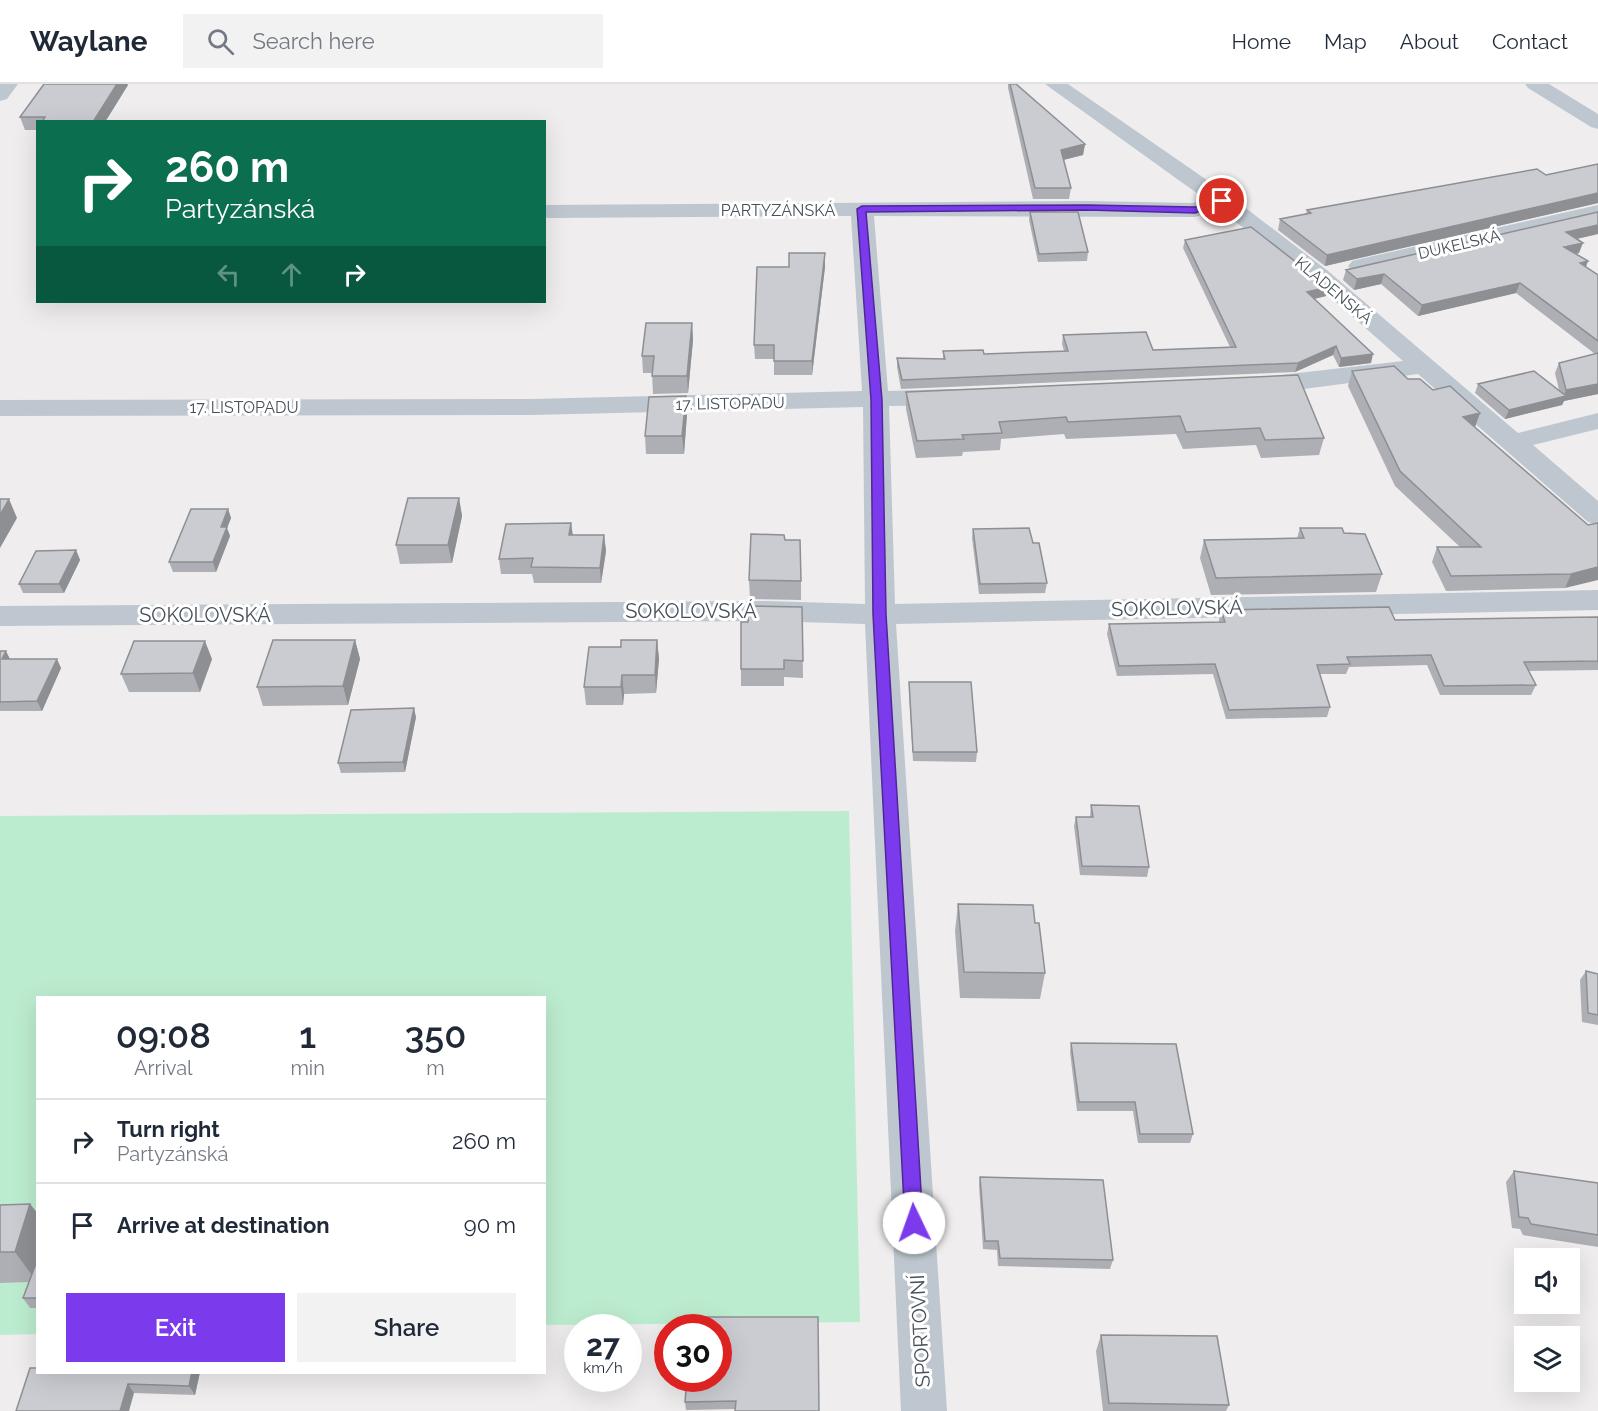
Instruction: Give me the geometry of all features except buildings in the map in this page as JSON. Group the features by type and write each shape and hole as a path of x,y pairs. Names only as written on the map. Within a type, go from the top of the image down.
{"street":[{"path":"0,95 8,84"},
{"name":"KLADENSKÁ","path":"1055,84 1222,201 1320,276 1598,516"},
{"path":"1535,84 1598,123"},
{"name":"PARTYZÁNSKÁ","path":"549,211 1087,208 1195,210 1222,201"},
{"name":"SPORTOVNÍ","path":"862,209 876,400 880,614 924,1411"},
{"name":"DUKELSKÁ","path":"1320,276 1598,212"},
{"path":"1226,385 1296,382 1422,366"},
{"name":"17. LISTOPADU","path":"0,408 519,407 876,400 981,395"},
{"path":"1514,442 1598,421"},
{"name":"SOKOLOVSKÁ","path":"0,616 755,611 880,614 1598,600"}],"green space":[{"path":"849,811 860,1322 732,1323 732,1314 654,1314 654,1324 642,1324 642,1314 564,1314 564,1325 546,1325 546,996 36,996 36,1334 0,1335 0,816"}],"route":[{"path":"914,1223 880,614 876,400 862,209 1195,210 1222,201"}]}
